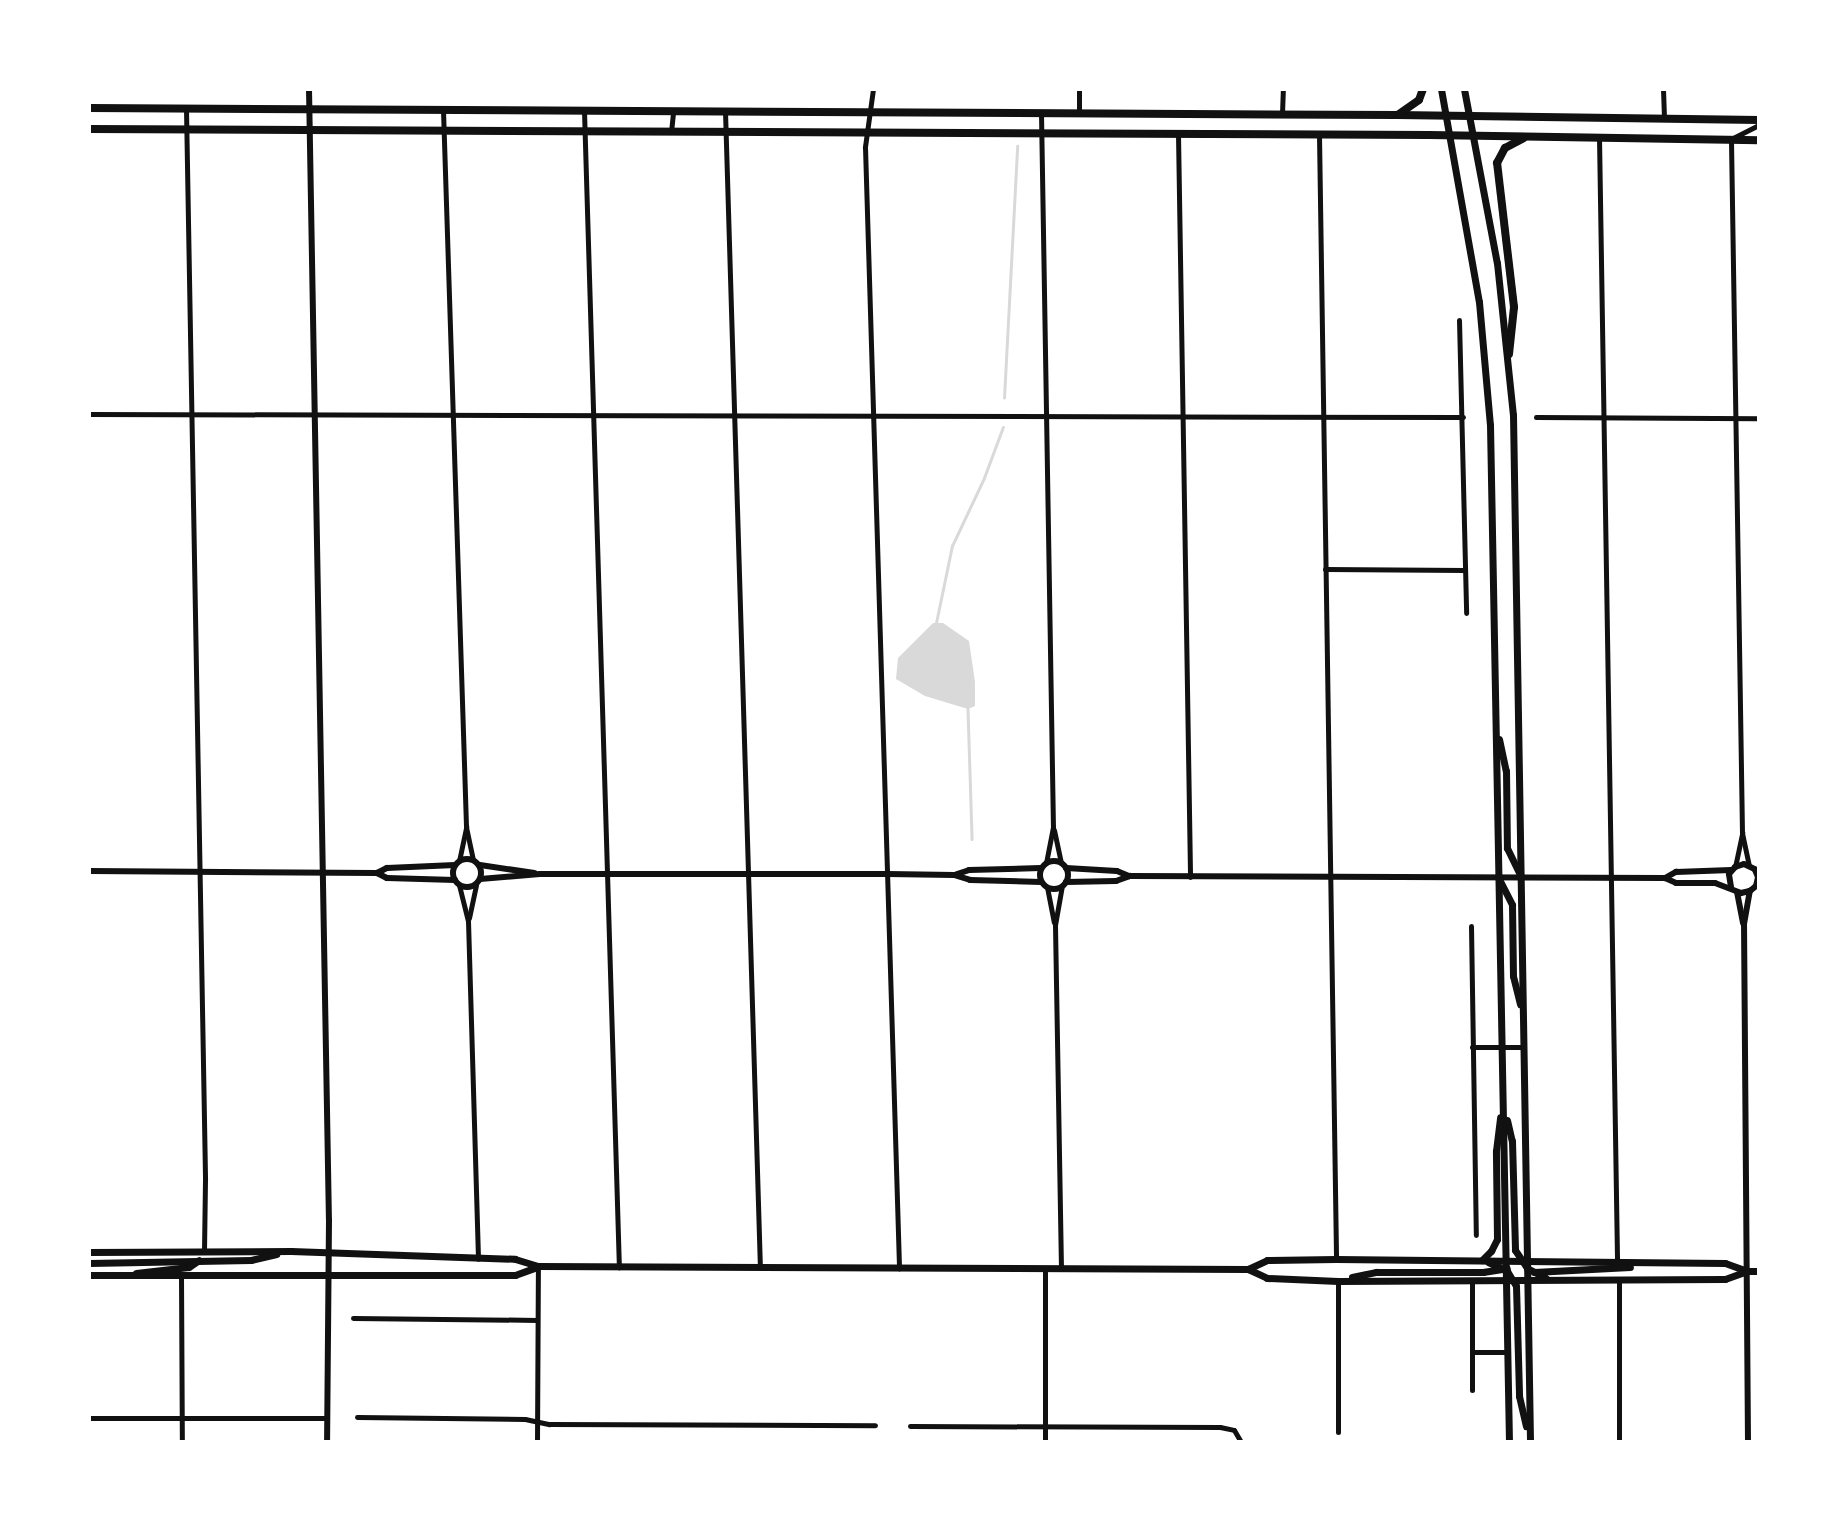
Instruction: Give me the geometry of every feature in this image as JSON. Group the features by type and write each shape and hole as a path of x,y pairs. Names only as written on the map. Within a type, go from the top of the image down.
{"main road":[{"path":"1397,115 1413,107 1423,89"},
{"path":"1441,89 1479,302 1490,425 1506,1267"},
{"path":"1464,89 1497,263 1509,354 1513,415 1527,1246 1521,1272 1520,1396 1530,1441"},
{"path":"89,108 1282,114 1759,122"},
{"path":"89,129 1471,135 1759,140"},
{"path":"1509,354 1514,307 1497,163 1505,148 1528,136"},
{"path":"1496,725 1506,771 1507,848 1521,877"},
{"path":"1498,877 1512,905 1513,976 1524,1018"},
{"path":"1482,1260 1492,1251 1497,1239 1496,1151 1502,1096"},
{"path":"1502,1096 1512,1142 1514,1239 1521,1272 1530,1441"},
{"path":"126,1276 151,1269 189,1267 199,1260 204,1251"},
{"path":"89,1263 251,1260 290,1251"},
{"path":"89,1252 290,1251 516,1259 538,1266 760,1268 1248,1269 1266,1260 1482,1260 1551,1280 1725,1279 1747,1271"},
{"path":"1338,1281 1376,1272 1483,1272 1506,1267 1521,1272 1617,1263 1725,1263 1747,1271 1759,1271"},
{"path":"1248,1269 1266,1278 1472,1281 1547,1269 1617,1269 1648,1263"},
{"path":"89,1275 515,1275 538,1266"},
{"path":"1509,1442 1507,1300 1521,1272"}],"street":[{"path":"309,89 329,1252 327,1442"},
{"path":"873,89 867,133 873,415 899,1268"},
{"path":"1079,89 1079,113"},
{"path":"1282,114 1283,89"},
{"path":"1662,89 1664,119"},
{"path":"186,108 204,1251"},
{"path":"443,110 466,827 473,859 480,865 540,874"},
{"path":"584,111 619,1266"},
{"path":"724,111 760,1268"},
{"path":"671,132 673,112"},
{"path":"1041,113 1053,827 1044,866 1044,885 1055,925"},
{"path":"1748,1442 1744,925 1729,878 1742,833 1731,139 1759,122"},
{"path":"1178,134 1189,877"},
{"path":"1319,135 1336,1259"},
{"path":"1599,137 1617,1263"},
{"path":"1459,320 1466,613"},
{"path":"89,414 315,412 1463,417"},
{"path":"1535,417 1759,418"},
{"path":"1325,569 1465,570"},
{"path":"466,827 457,863 457,883 468,921 478,1259"},
{"path":"1053,827 1064,865 1064,885 1055,925 1061,1269"},
{"path":"1742,833 1758,877 1744,925"},
{"path":"377,873 387,868 457,863 473,859"},
{"path":"468,921 480,865"},
{"path":"954,875 969,870 1064,865 1117,871 1130,876 1665,878 1676,883 1715,883 1734,889 1755,888"},
{"path":"1665,878 1676,872 1754,868"},
{"path":"89,872 377,873 387,878 457,883 540,874 888,874 954,875 970,880 1064,885 1116,881 1130,876"},
{"path":"1471,926 1476,1235"},
{"path":"1472,1047 1524,1047"},
{"path":"537,1442 538,1266"},
{"path":"1045,1269 1045,1442"},
{"path":"181,1276 182,1442"},
{"path":"1619,1279 1619,1442"},
{"path":"1338,1281 1338,1432"},
{"path":"1472,1281 1472,1390"},
{"path":"353,1318 537,1320"},
{"path":"1472,1352 1508,1352"},
{"path":"357,1417 537,1422 874,1425"},
{"path":"89,1418 327,1418"},
{"path":"910,1426 1220,1427 1234,1430 1241,1442"}],"shaded area":[{"path":"933,623 943,623 969,641 975,682 975,706 968,709 925,696 896,679 898,658"}],"waterway":[{"path":"1004,398 1017,146"},
{"path":"936,623 952,546 984,478 1003,427"},
{"path":"968,709 972,839"}]}
